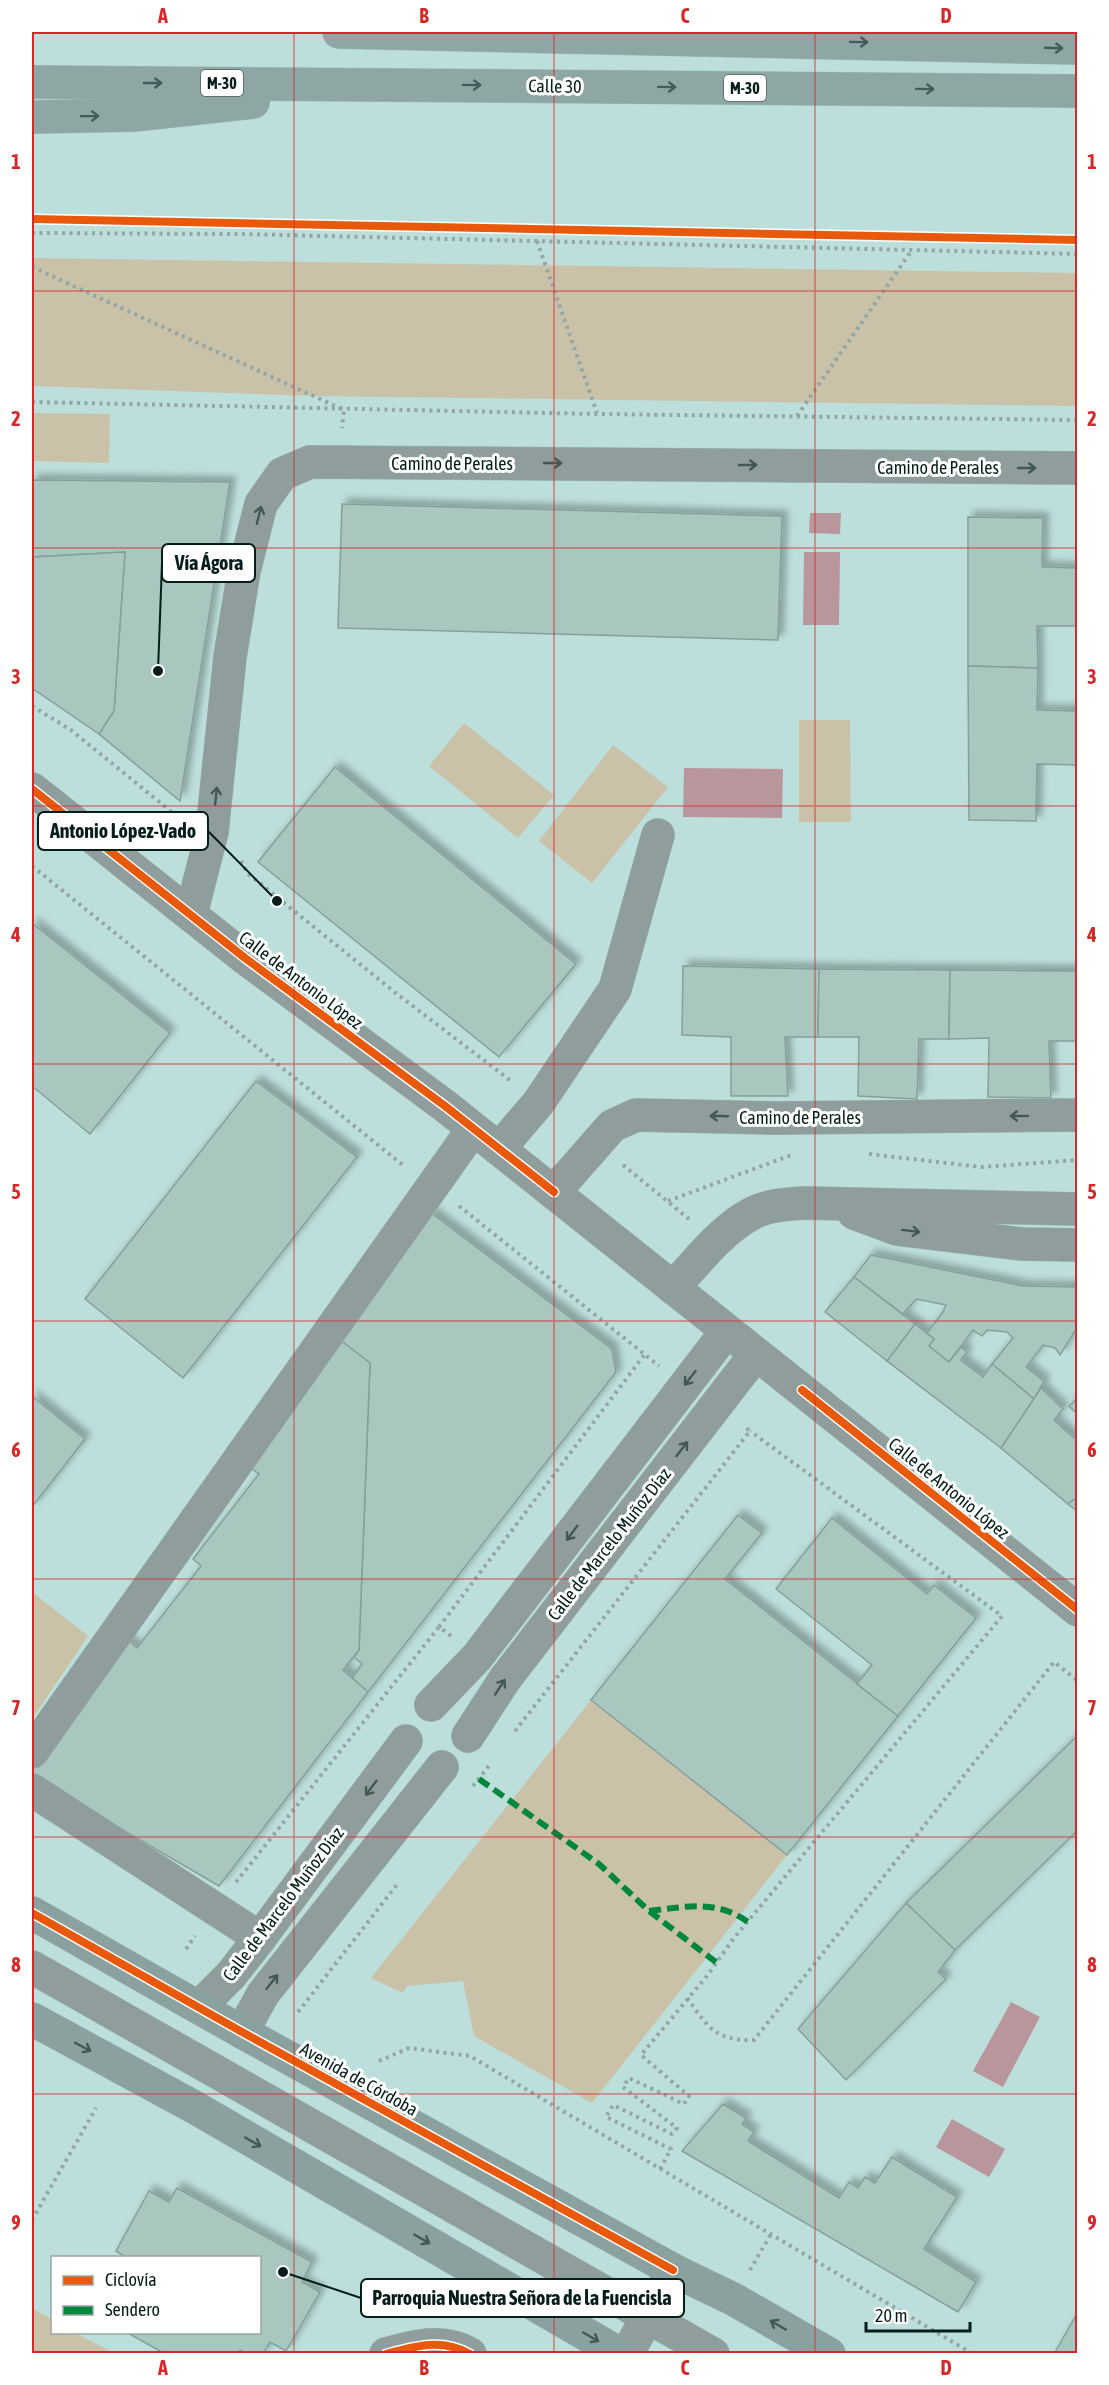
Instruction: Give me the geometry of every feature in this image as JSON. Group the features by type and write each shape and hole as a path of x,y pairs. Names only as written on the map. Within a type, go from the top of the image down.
{"highway":[{"path":"339,32 1077,48"},
{"name":"Calle 30","path":"32,82 1077,91"},
{"path":"32,117 134,115 413,84"}],"main road":[{"name":"Avenida de Córdoba","path":"32,1913 242,2032 673,2270 733,2299 829,2354"},
{"path":"32,2019 194,2107 620,2354"}],"street":[{"name":"Camino de Perales","path":"190,914 212,832 230,657 244,572 261,504 282,474 310,462 1077,468"},
{"name":"Calle de Antonio López","path":"32,789 245,958 358,1040 554,1192 726,1332 1077,1610"},
{"path":"499,1149 539,1102 615,989 658,835"},
{"name":"Camino de Perales","path":"554,1192 612,1126 636,1115 776,1118 1077,1115"},
{"path":"32,1752 473,1129"},
{"path":"673,1288 717,1241 752,1214 779,1205 806,1203 1077,1209"},
{"path":"837,1204 859,1216 897,1229 1022,1244 1077,1245"},
{"name":"Calle de Marcelo Muñoz Díaz","path":"199,2007 231,1976 406,1741 409,1723 414,1715 431,1705 477,1657 726,1332"},
{"name":"Calle de Marcelo Muñoz Díaz","path":"242,2032 262,1994 442,1767 458,1760 463,1753 468,1736 505,1679 755,1355"},
{"path":"431,1705 449,1707 457,1712 463,1719 468,1736"},
{"path":"406,1741 415,1758 432,1767 442,1767"},
{"path":"32,1790 260,1938"},
{"path":"32,1966 713,2354"},
{"path":"627,2354 673,2270"},
{"path":"386,2354 424,2344 449,2345 470,2354"}],"path":[{"path":"32,233 239,234 1077,254"},
{"path":"537,241 597,414"},
{"path":"796,416 912,250"},
{"path":"32,267 344,410"},
{"path":"32,402 344,410 1077,420"},
{"path":"32,706 71,730 183,822 212,832 232,843 247,873 397,994 539,1102"},
{"path":"32,866 404,1167 433,1185 684,1386"},
{"path":"668,1202 801,1151"},
{"path":"868,1154 981,1167 1077,1160"},
{"path":"620,1163 695,1223"},
{"path":"660,2169 671,2149 606,2117 613,2105 672,2133 677,2128 623,2086 628,2078 684,2104 689,2096 641,2055 734,1938 1002,1616 714,1407"},
{"path":"515,1731 750,1431"},
{"path":"186,1949 215,1908 439,1627"},
{"path":"687,1998 712,2031 734,2041 754,2040 1053,1662 1077,1682"},
{"path":"472,1788 493,1760"},
{"path":"298,2012 399,1881"},
{"path":"379,2061 409,2048 470,2056 973,2354"},
{"path":"32,2220 96,2108"},
{"path":"748,2273 771,2234"}],"shaded area":[{"path":"32,258 1077,273 1077,406 311,396 32,386"},
{"path":"32,413 110,414 109,463 32,461"},
{"path":"810,513 841,513 840,534 809,533"},
{"path":"804,552 840,552 839,625 803,625"},
{"path":"799,720 850,720 851,822 799,822"},
{"path":"464,723 554,795 518,838 429,766"},
{"path":"613,745 668,787 592,883 539,841"},
{"path":"684,768 783,769 782,818 683,817"},
{"path":"32,1592 88,1636 32,1719"},
{"path":"591,1700 787,1855 592,2103 474,2036 463,1981 407,1986 403,1993 371,1978"},
{"path":"1011,2002 1040,2017 1003,2087 973,2071"},
{"path":"952,2119 1005,2149 989,2177 936,2147"},
{"path":"32,2308 51,2319 51,2334 77,2334 114,2353 32,2353"}],"building":[{"path":"32,480 230,482 180,801 99,734 114,711 125,552 32,557"},
{"path":"342,504 782,516 778,640 338,628"},
{"path":"968,517 1043,518 1042,567 1078,568 1078,626 1037,626 1038,668 968,666"},
{"path":"125,552 114,711 99,734 32,688 32,557"},
{"path":"968,666 1038,668 1037,710 1078,711 1078,765 1037,764 1036,821 969,820"},
{"path":"335,767 576,964 499,1057 258,862"},
{"path":"32,923 170,1033 90,1134 32,1086"},
{"path":"683,966 819,969 818,1037 785,1037 788,1096 731,1096 731,1037 682,1035"},
{"path":"819,969 950,970 949,1039 919,1039 917,1099 858,1096 859,1037 818,1037"},
{"path":"950,970 1078,971 1078,1041 1049,1041 1051,1098 988,1097 989,1038 949,1039"},
{"path":"256,1081 357,1157 183,1378 85,1299"},
{"path":"430,1212 612,1349 616,1372 368,1692 352,1678 362,1664 354,1657 359,1650 370,1363 340,1340"},
{"path":"871,1255 1023,1286 1078,1287 1078,1326 1060,1355 1055,1348 1043,1345 1026,1367 1044,1381 1034,1399 992,1364 1013,1338 1007,1332 987,1330 982,1336 973,1330 949,1362 929,1346 934,1339 927,1333 946,1305 916,1299 903,1314 854,1277"},
{"path":"854,1277 915,1324 887,1361 825,1312"},
{"path":"915,1324 934,1339 929,1346 949,1362 961,1347 967,1352 961,1360 983,1377 992,1364 1034,1399 1001,1448 887,1361"},
{"path":"340,1340 370,1363 359,1650 343,1670 368,1692 219,1886 32,1777 32,1765 121,1634 137,1648 201,1566 193,1559 259,1474 248,1466"},
{"path":"1041,1388 1063,1409 1054,1420 1074,1438 1078,1435 1078,1497 1068,1504 1001,1448"},
{"path":"32,1396 85,1439 32,1507"},
{"path":"1078,1398 1078,1415 1069,1406"},
{"path":"1078,1497 1078,1512 1068,1504"},
{"path":"738,1515 762,1533 725,1579 898,1716 787,1855 591,1700"},
{"path":"832,1518 927,1594 934,1585 976,1618 898,1716 857,1684 872,1665 776,1589"},
{"path":"1078,1735 1078,1830 955,1950 906,1903"},
{"path":"906,1903 955,1950 938,1972 946,1979 846,2080 798,2029"},
{"path":"723,2104 746,2118 742,2124 754,2132 748,2141 839,2198 849,2182 858,2188 865,2177 875,2183 892,2157 957,2197 924,2249 976,2282 958,2312 682,2151"},
{"path":"177,2188 312,2262 302,2282 320,2292 286,2351 270,2342 263,2354 247,2354 240,2350 238,2354 158,2354 160,2351 130,2334 261,2334 261,2256 124,2256 116,2251 149,2191 169,2202"},
{"path":"1078,2312 1078,2354 1054,2354"}],"marked path":[{"path":"479,1779 599,1864 649,1911 717,1963"},
{"path":"649,1911 712,1907 724,1910 748,1922"}],"cycle path":[{"path":"32,219 1078,240"},
{"path":"32,789 245,958 445,1106 554,1192"},
{"path":"802,1390 1078,1610"},
{"path":"32,1913 673,2270"},
{"path":"386,2354 428,2345 449,2346 470,2354"}],"place":[{"name":"Vía Ágora","path":"158,671"},
{"name":"Antonio López-Vado","path":"277,901"},
{"name":"Parroquia Nuestra Señora de la Fuencisla","path":"283,2272"}]}
